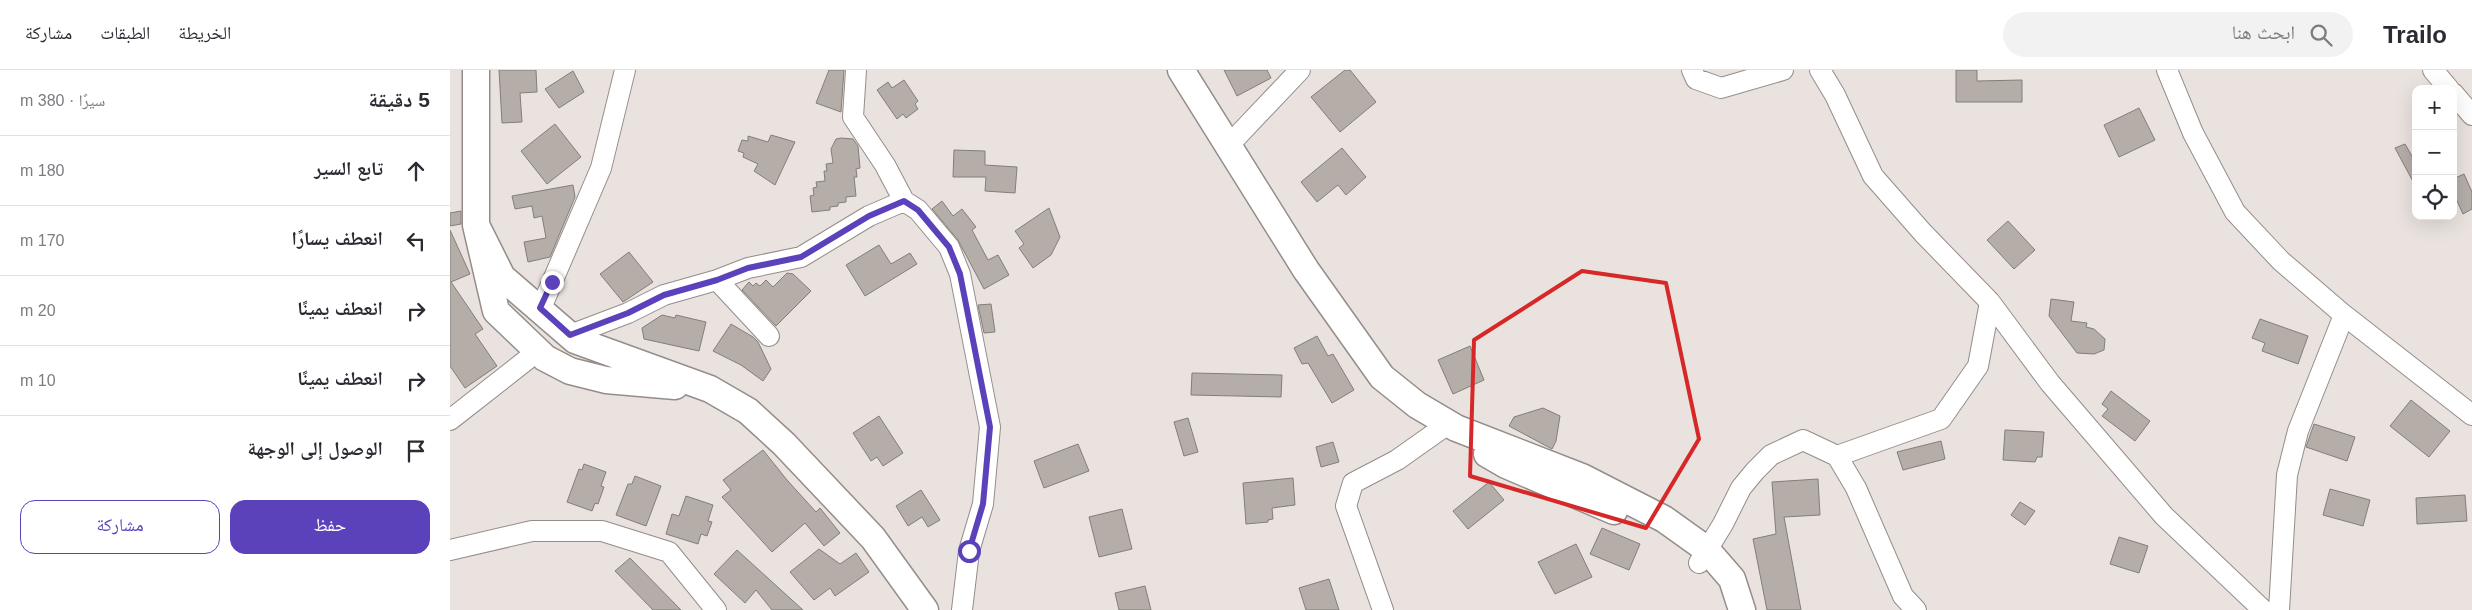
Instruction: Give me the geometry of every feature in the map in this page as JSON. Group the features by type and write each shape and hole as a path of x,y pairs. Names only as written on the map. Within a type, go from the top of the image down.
{"main road":[{"path":"476,70 476,225 496,310 545,358 570,371 606,380 710,389"},
{"path":"1180,70 1306,270 1382,376 1417,405 1452,426 1582,477 1664,520 1703,556 1732,579 1742,610"},
{"path":"476,225 502,277 575,340 710,389 748,411 784,444 873,538 925,610"},
{"path":"1703,556 1728,610"}],"street":[{"path":"540,308 601,168 625,70"},
{"path":"856,70 853,116 885,165 904,201 918,210 949,247 960,274 990,427 983,504 969,551 962,610"},
{"path":"1228,146 1300,70"},
{"path":"1692,70 1696,79 1721,88 1783,70"},
{"path":"1820,70 1873,176 1923,233 1990,302 2050,382 2164,516 2263,610"},
{"path":"2167,70 2192,132 2235,212 2281,261 2344,315 2472,415"},
{"path":"2433,70 2446,85"},
{"path":"2457,98 2472,115"},
{"path":"570,335 628,313 664,295 717,280 748,268 801,257 869,216 904,201"},
{"path":"717,280 769,336"},
{"path":"1837,456 1941,419 1978,366 1990,302"},
{"path":"2279,610 2287,475 2298,431 2344,315"},
{"path":"450,420 538,351"},
{"path":"1383,610 1346,506 1353,483 1397,460 1452,426"},
{"path":"1703,556 1723,524 1741,488 1755,471 1771,456 1802,440 1837,456 1856,488 1903,596 1916,610"},
{"path":"450,550 532,532 602,531 670,552 716,610"}],"highlighted area":[{"path":"1582,271 1666,283 1699,439 1646,528 1470,476 1474,340"}],"building":[{"path":"499,70 536,70 537,92 520,93 522,122 502,123"},
{"path":"829,70 844,70 841,112 816,103"},
{"path":"1224,70 1267,70 1271,78 1237,96"},
{"path":"1345,70 1350,70 1376,102 1340,132 1311,97"},
{"path":"1956,70 1977,70 1977,81 2022,80 2022,102 1956,102"},
{"path":"573,71 584,92 559,108 545,89"},
{"path":"904,80 918,101 915,104 918,109 906,118 903,114 897,119 877,90 888,82 892,88"},
{"path":"2139,108 2155,140 2119,157 2104,125"},
{"path":"555,124 581,157 547,184 521,151"},
{"path":"771,135 795,142 775,185 754,171 758,164 743,157 744,153 738,151 742,140 748,141 748,136 768,142"},
{"path":"836,139 853,139 858,146 860,168 856,169 857,177 854,177 856,196 846,197 846,202 830,207 830,210 812,212 810,196 814,195 813,188 817,187 816,182 825,181 824,171 827,171 826,164 833,163 831,149"},
{"path":"2405,144 2412,156 2412,180 2395,148"},
{"path":"1342,148 1366,177 1346,195 1338,185 1317,202 1301,182"},
{"path":"954,150 985,151 985,165 1017,167 1015,193 985,191 986,177 953,177"},
{"path":"2464,174 2472,192 2472,209 2463,214 2457,201 2457,177"},
{"path":"573,185 575,197 550,257 528,262 524,242 546,238 542,216 534,218 532,206 515,209 512,196"},
{"path":"942,201 953,216 962,209 976,227 972,230 988,260 998,255 1009,275 984,289 958,240 932,209"},
{"path":"1049,208 1060,237 1051,255 1033,268 1019,248 1024,244 1015,231"},
{"path":"461,211 461,224 450,226 450,213"},
{"path":"2008,221 2035,250 2014,269 1987,240"},
{"path":"450,230 470,274 451,282 483,329 475,334 497,366 465,388 450,366"},
{"path":"879,245 891,264 910,253 917,264 865,296 846,265"},
{"path":"629,252 653,282 623,302 600,274"},
{"path":"787,273 793,274 811,291 776,326 742,290 749,282 753,286 756,283 760,286 766,280 773,287"},
{"path":"2051,299 2074,302 2071,321 2087,323 2086,327 2094,329 2105,339 2104,350 2094,354 2077,353 2049,316"},
{"path":"991,304 995,332 984,333 978,305"},
{"path":"662,315 675,318 676,315 706,322 699,351 644,339 642,328"},
{"path":"2260,319 2308,336 2298,364 2262,351 2265,343 2252,338"},
{"path":"731,324 758,342 771,369 763,381 741,365 713,351"},
{"path":"1317,336 1328,356 1333,354 1354,390 1332,403 1308,363 1302,364 1294,348"},
{"path":"1470,346 1484,380 1453,394 1438,360"},
{"path":"1192,373 1282,375 1281,397 1191,395"},
{"path":"2111,391 2150,421 2135,441 2102,416 2108,409 2102,404"},
{"path":"2411,400 2450,431 2429,457 2390,426"},
{"path":"1543,408 1560,416 1556,441 1552,449 1509,426 1514,417"},
{"path":"879,416 903,453 883,466 877,457 871,461 853,433"},
{"path":"1188,418 1198,452 1184,456 1174,422"},
{"path":"2314,424 2355,437 2347,461 2306,447"},
{"path":"2005,430 2044,432 2042,457 2037,457 2035,462 2003,460"},
{"path":"1941,441 1945,459 1903,470 1897,452"},
{"path":"1333,442 1339,462 1321,467 1316,447"},
{"path":"1078,444 1089,471 1044,488 1034,461"},
{"path":"763,450 816,512 820,508 840,533 824,546 805,523 772,552 722,497 731,490 723,480"},
{"path":"584,464 606,472 601,486 604,487 598,504 595,503 592,511 567,502 579,469 582,470"},
{"path":"635,476 661,486 646,526 616,515 628,484 632,484"},
{"path":"1293,478 1295,505 1272,508 1273,519 1268,520 1268,522 1246,524 1243,483"},
{"path":"1818,479 1820,515 1784,517 1801,610 1767,610 1753,539 1776,534 1772,482"},
{"path":"1489,482 1504,500 1468,529 1453,511"},
{"path":"2330,489 2370,500 2363,526 2323,515"},
{"path":"921,490 940,520 928,527 922,517 908,526 896,506"},
{"path":"2465,495 2467,521 2417,524 2416,498"},
{"path":"686,496 713,505 708,521 712,522 707,536 701,534 698,544 666,534 672,514 679,516"},
{"path":"2020,502 2035,511 2025,525 2011,515"},
{"path":"1122,509 1132,549 1099,557 1089,517"},
{"path":"1602,528 1640,544 1629,570 1590,554"},
{"path":"2119,537 2148,546 2139,573 2110,564"},
{"path":"1576,544 1592,577 1555,594 1538,562"},
{"path":"819,549 840,564 856,553 869,572 835,596 830,588 814,600 790,572"},
{"path":"737,550 803,610 772,610 756,590 745,603 714,574"},
{"path":"630,558 681,610 653,610 615,571"},
{"path":"1329,579 1339,610 1306,610 1299,588"},
{"path":"1145,586 1151,610 1119,610 1115,593"}],"route":[{"path":"552,282 540,308 570,335 628,313 664,295 717,280 748,268 801,257 869,216 904,201 918,210 949,247 960,274 990,427 983,504 969,551"}]}
